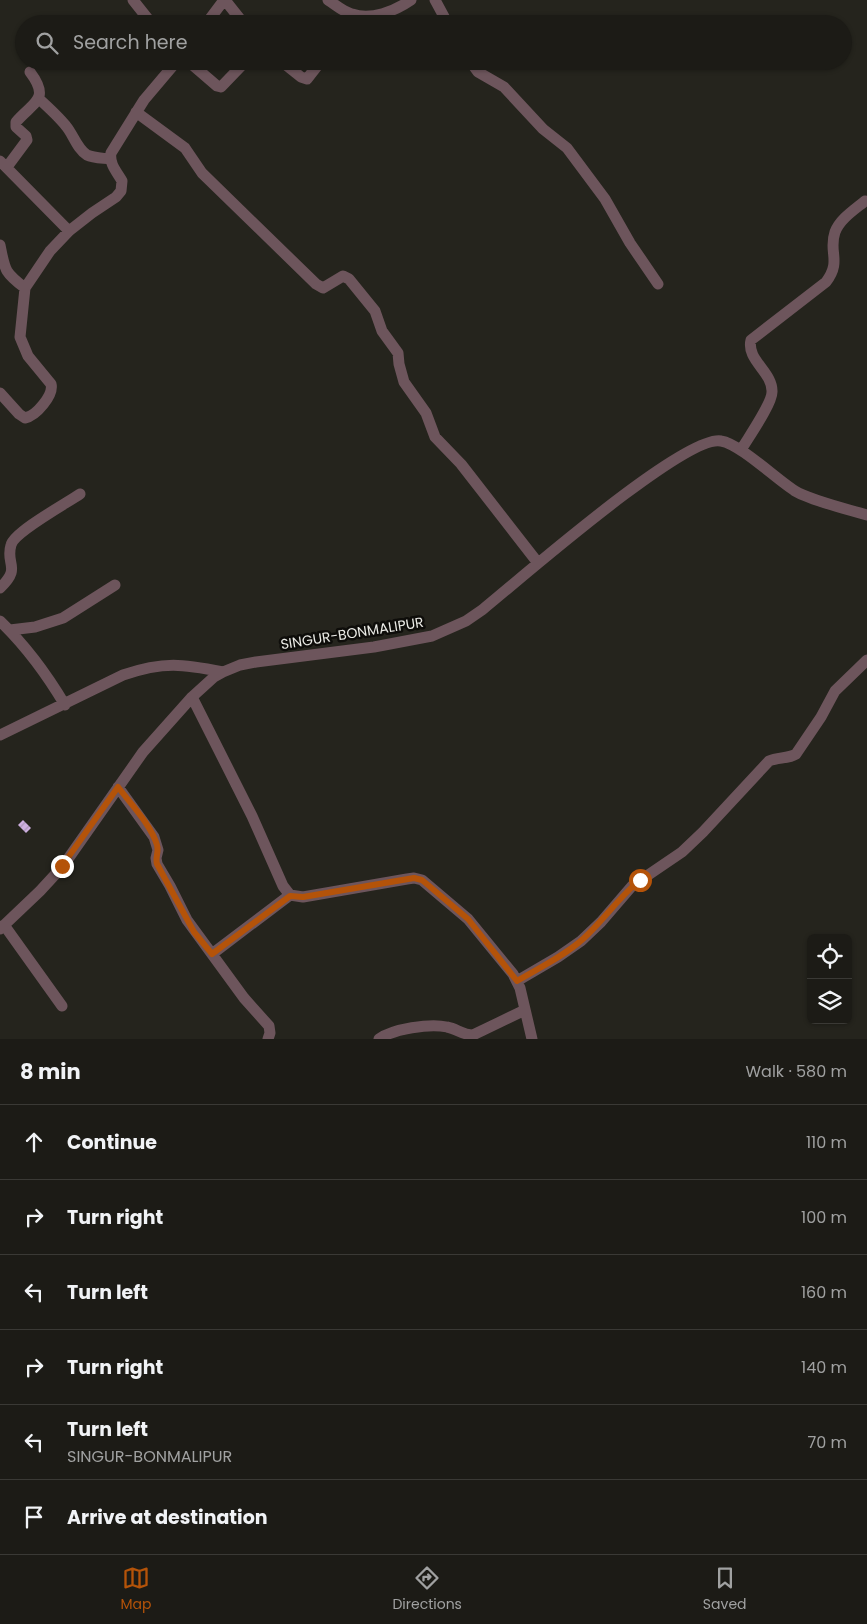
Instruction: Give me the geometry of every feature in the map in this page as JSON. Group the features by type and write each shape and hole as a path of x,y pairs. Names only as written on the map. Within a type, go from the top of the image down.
{"street":[{"path":"133,0 145,15"},
{"path":"213,15 224,0 236,15"},
{"path":"328,0 345,12 358,15"},
{"path":"369,15 388,12 411,0"},
{"path":"435,0 443,15"},
{"path":"0,393 19,414 26,418 32,415 52,392 51,384 28,356 20,338 25,288 50,251 69,231 92,212 116,197 121,191 122,181 110,159 111,153 154,86 169,70"},
{"path":"198,70 217,86 221,87 237,70"},
{"path":"292,70 301,78 307,79 314,70"},
{"path":"477,70 485,78 504,87 539,125 567,148 605,199 658,284"},
{"path":"30,72 39,84 38,98 16,122 16,127 26,136 27,140 3,164 69,231"},
{"path":"38,98 65,124 86,154 91,157 110,159"},
{"path":"136,112 185,148 202,174 316,284 323,288 344,276 349,279 375,311 382,331 398,352 404,382 426,413 435,437 461,464 538,563"},
{"path":"741,450 772,394 770,381 752,354 750,346 752,340 826,282 834,270 835,232 844,218 865,201"},
{"path":"0,246 2,261 7,272 25,288"},
{"name":"SINGUR-BONMALIPUR","path":"2,927 40,891 62,866 143,752 192,696 214,677 223,672 240,665 256,662 374,648 432,636 466,621 608,507 683,454 706,442 719,440 729,443 796,492 867,515"},
{"path":"0,588 11,576 10,547 14,538 80,494"},
{"path":"10,630 35,627 63,618 115,585"},
{"path":"0,621 30,652 65,705"},
{"path":"517,981 581,941 601,922 632,886 682,852 703,832 769,761 796,754 822,717 835,691 867,660"},
{"path":"0,735 142,669 180,664 223,672"},
{"path":"192,696 252,816 283,886 290,896"},
{"path":"118,787 154,837 158,850 157,864 194,932 269,1026 270,1033 268,1039"},
{"path":"212,954 290,896 303,897 414,878 422,880 468,919 517,981 532,1039"},
{"path":"2,927 62,1006"},
{"path":"383,1038 403,1029 442,1027 448,1027 467,1035 474,1035 525,1010"}],"building":[{"path":"23,820 31,828 26,833 18,825"}],"route":[{"path":"62,866 88,832 118,787 154,837 158,846 157,864 194,932 212,954 247,926 290,896 303,897 414,878 422,880 468,919 517,981 581,941 601,922 625,893 640,880"}]}
